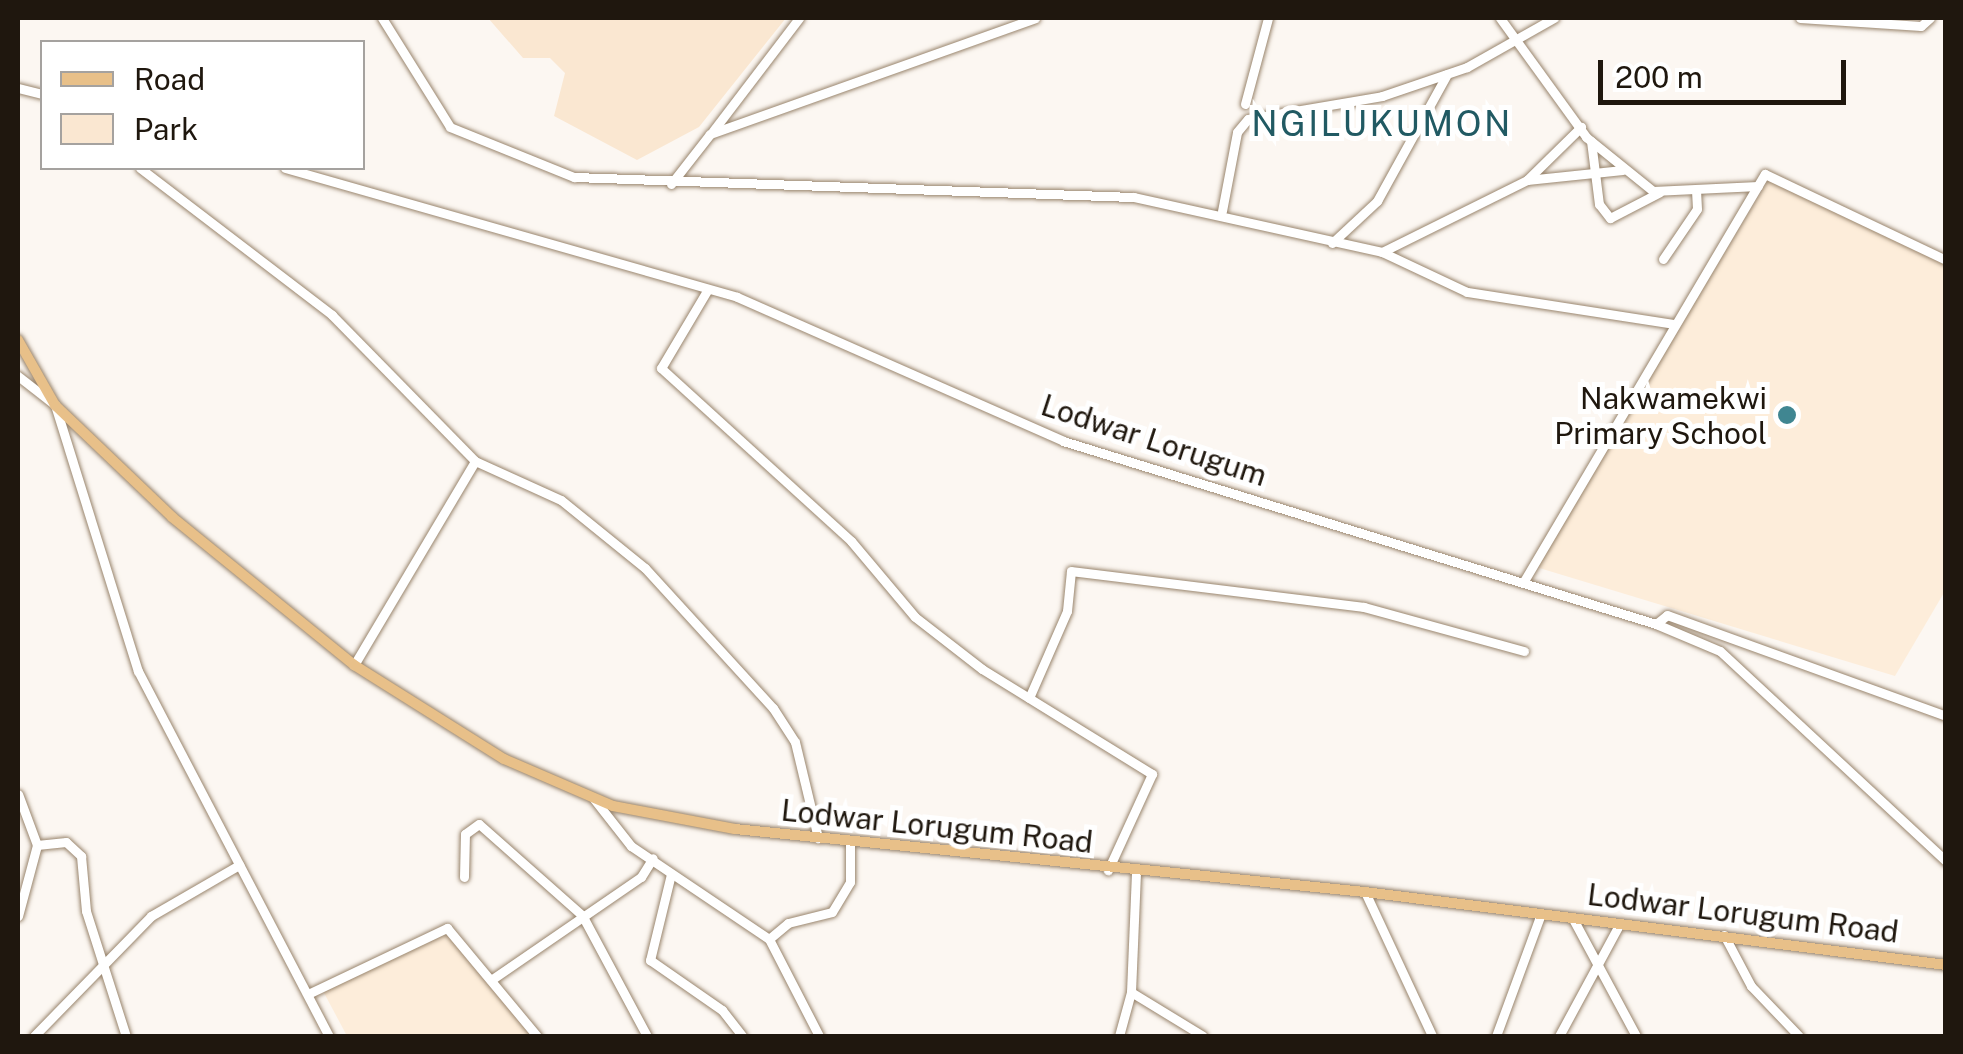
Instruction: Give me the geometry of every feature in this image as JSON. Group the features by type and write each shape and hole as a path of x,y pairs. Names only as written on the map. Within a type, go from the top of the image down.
{"main road":[{"name":"Lodwar Lorugum Road","path":"18,340 55,405 172,517 354,665 504,759 594,799 818,838 1136,873 1365,892 1946,965"}],"street":[{"path":"382,18 450,127 535,168 671,184 1076,193 1222,211 1382,252 1467,292 1674,324"},
{"path":"671,184 799,18"},
{"path":"710,134 1035,18"},
{"path":"1245,104 1268,18"},
{"path":"1500,18 1591,141 1622,170 1662,191 1758,186"},
{"path":"1222,211 1237,132 1248,120 1305,115 1447,74 1554,18"},
{"path":"1800,18 1922,26 1930,18"},
{"path":"1332,242 1377,201 1447,74"},
{"path":"1382,252 1527,180 1581,127"},
{"path":"1591,141 1596,177 1610,218 1662,191"},
{"path":"143,170 332,315 475,462 597,526 773,708 795,742 818,838"},
{"name":"Lodwar Lorugum","path":"292,170 708,289 1062,441 1656,624 1720,652 1827,761 1946,861"},
{"path":"1527,180 1596,177 1622,170"},
{"path":"1524,581 1765,174 1946,260"},
{"path":"1663,260 1697,209 1696,192"},
{"path":"708,289 661,368 852,541 915,616 1029,698 1152,774 1108,870"},
{"path":"18,376 55,405 116,617 329,1036"},
{"path":"354,665 475,462"},
{"path":"1029,698 1067,611 1071,571 1364,606 1524,651"},
{"path":"1656,624 1668,616 1946,716"},
{"path":"18,794 37,845 18,916"},
{"path":"594,799 671,874 770,939 819,1036"},
{"path":"464,877 465,834 479,824 582,915 647,1036"},
{"path":"770,939 788,923 832,912 850,882 850,841"},
{"path":"37,845 78,850 126,1036"},
{"path":"492,980 641,877 653,858"},
{"path":"34,1036 151,916 239,864"},
{"path":"1119,1036 1132,992 1136,873"},
{"path":"671,874 650,960 722,1010 742,1036"},
{"path":"1365,892 1432,1036"},
{"path":"1496,1036 1541,914"},
{"path":"1572,918 1596,970 1636,1036"},
{"path":"1559,1036 1620,923"},
{"path":"310,993 443,928 537,1036"},
{"path":"1724,935 1751,986 1800,1036"},
{"path":"1132,992 1203,1036"}],"shaded area":[{"name":"Nakwamekwi Primary School","path":"1769,179 1945,263 1945,591 1895,676 1536,567"},
{"path":"447,931 531,1036 347,1036 323,991"}],"green space":[{"path":"488,18 786,18 699,127 637,160 554,116 565,73 550,58 523,58"}],"place":[{"name":"Nakwamekwi Primary School","path":"1787,415"}],"district":[{"name":"NGILUKUMON","path":"1382,124"}]}
